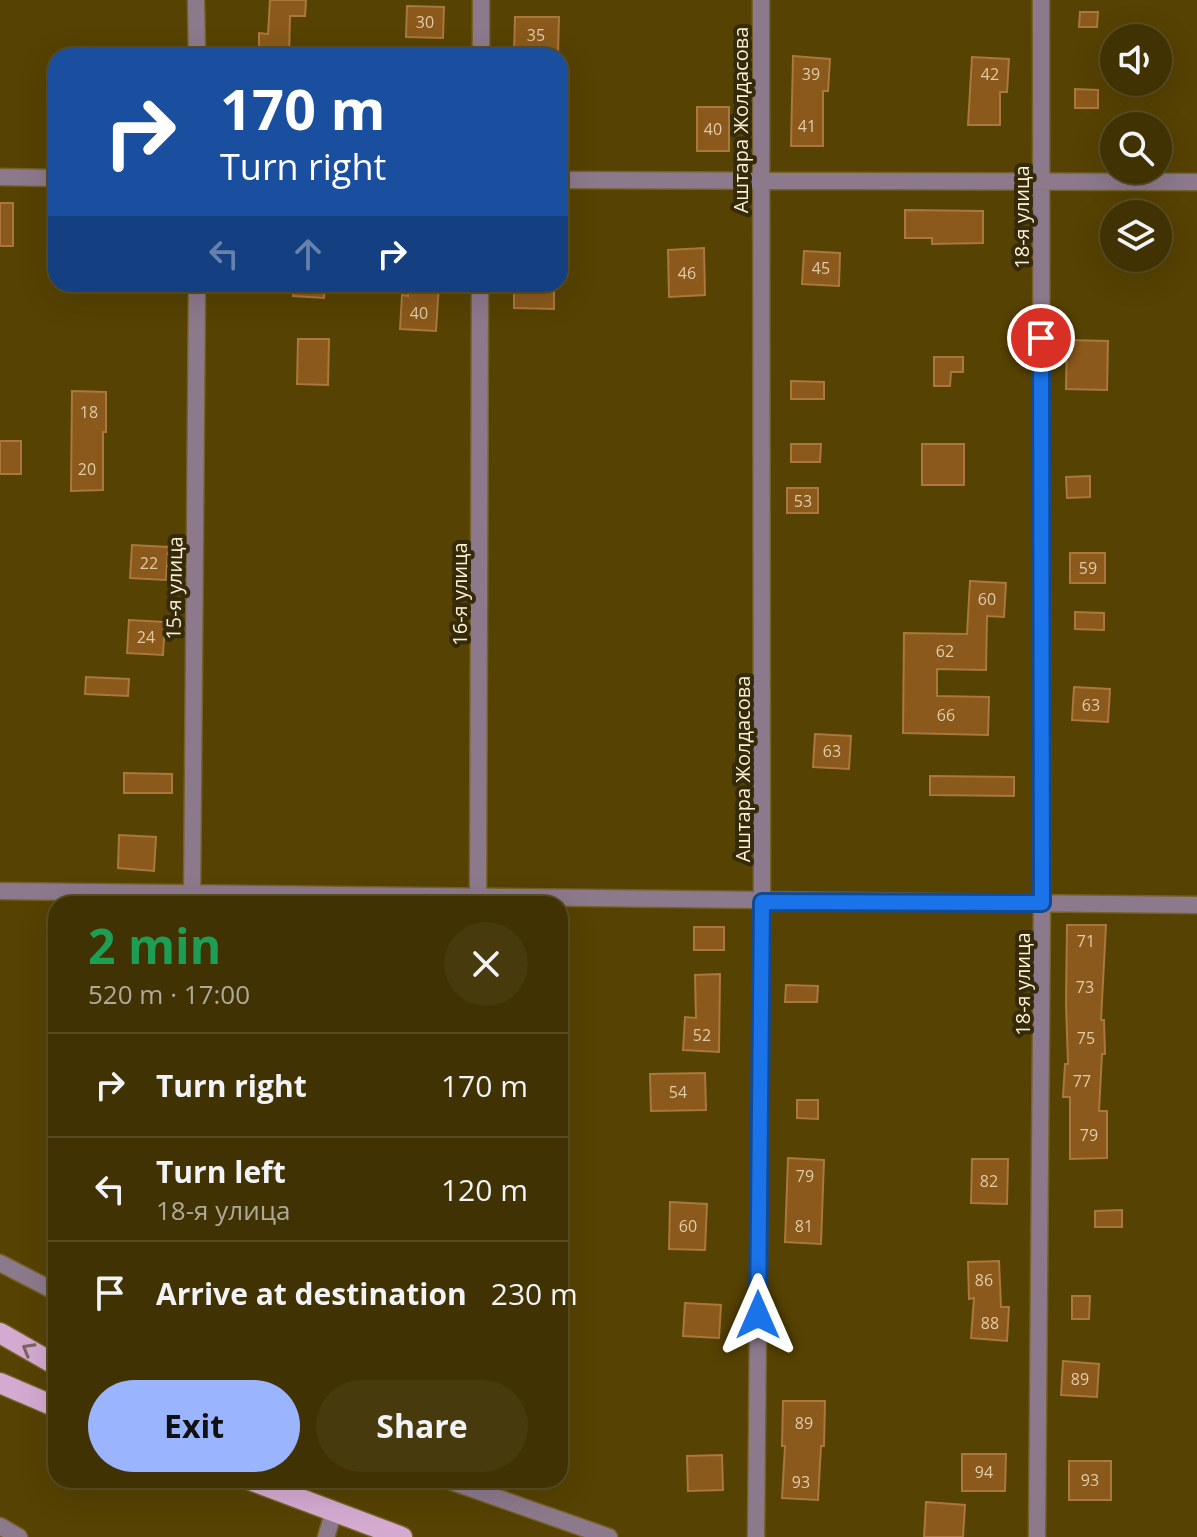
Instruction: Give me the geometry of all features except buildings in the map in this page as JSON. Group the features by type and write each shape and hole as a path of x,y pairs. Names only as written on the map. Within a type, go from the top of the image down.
{"main road":[{"path":"0,1333 48,1360"},
{"path":"0,1383 48,1404"},
{"path":"272,1488 402,1537"},
{"path":"287,1488 334,1511"}],"street":[{"path":"196,0 197,48"},
{"path":"481,0 481,48"},
{"name":"Аштара Жолдасова","path":"756,1537 762,902 761,0"},
{"name":"18-я улица","path":"1037,1537 1042,903 1041,0"},
{"path":"0,177 48,178"},
{"path":"568,180 1197,182"},
{"name":"15-я улица","path":"192,896 197,292"},
{"name":"16-я улица","path":"478,896 480,292"},
{"path":"0,891 137,896"},
{"path":"568,901 1197,905"},
{"path":"0,1263 48,1288"},
{"path":"480,1488 609,1537"},
{"path":"326,1537 334,1511"},
{"path":"0,1526 19,1537"}],"route":[{"path":"758,1315 762,902 1042,903 1041,338"}]}
